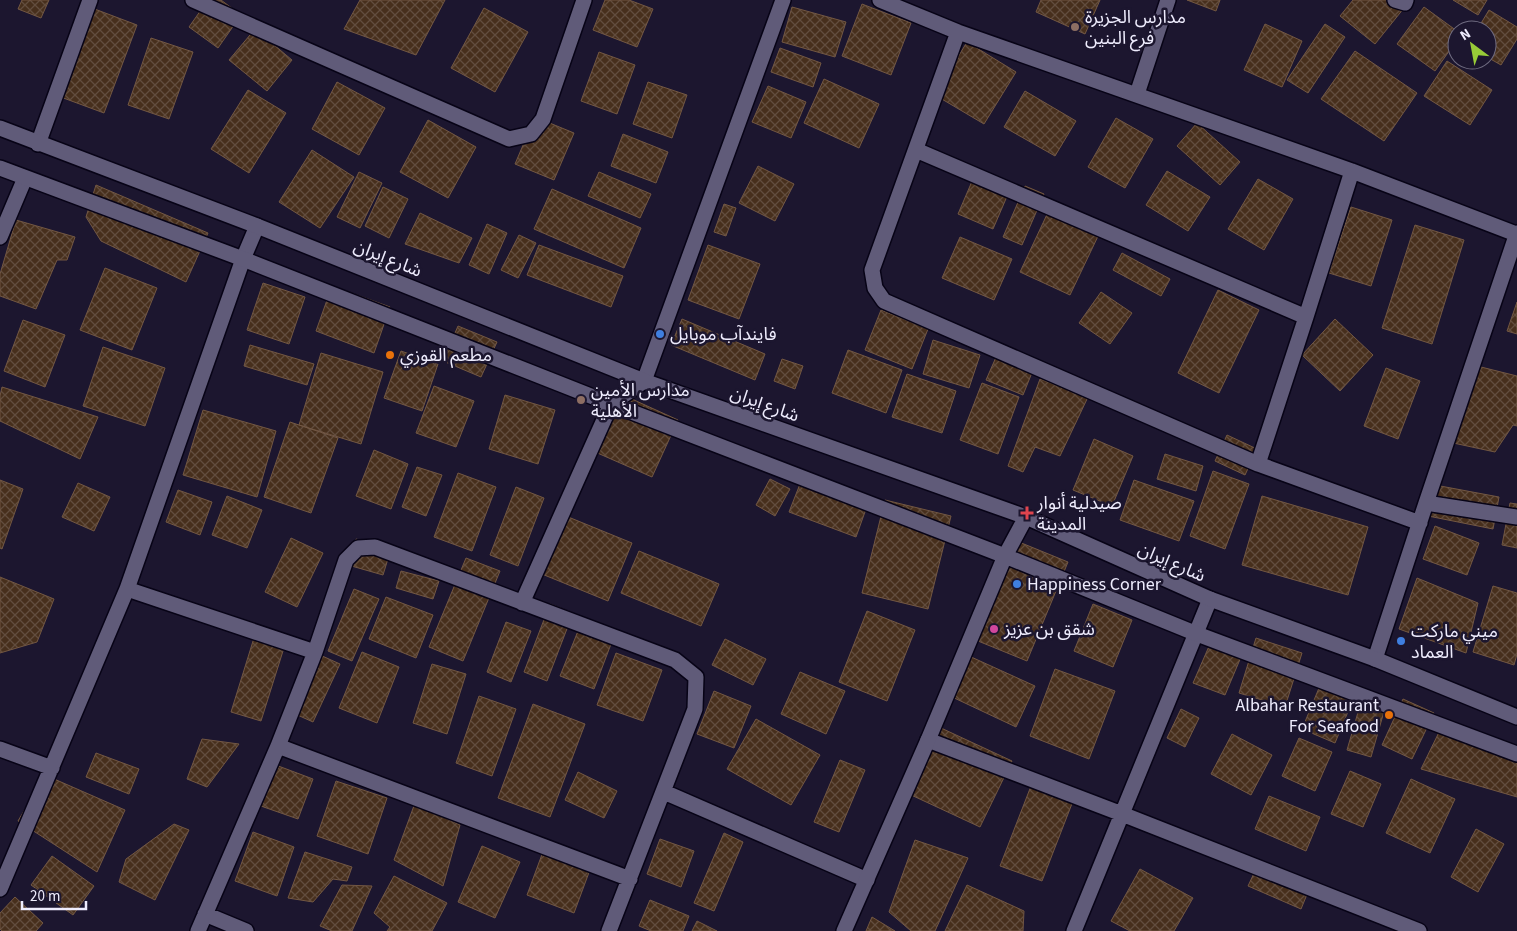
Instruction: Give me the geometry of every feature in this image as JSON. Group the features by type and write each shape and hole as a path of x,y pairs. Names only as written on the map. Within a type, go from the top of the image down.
{"street":[{"path":"38,144 90,0"},
{"path":"192,0 509,140 531,134 543,119 584,0"},
{"path":"522,603 611,404 644,381 783,0"},
{"path":"880,0 958,32 1352,171 1517,233 1375,659"},
{"path":"1137,94 1168,0"},
{"path":"1394,0 1405,3 1406,0"},
{"path":"958,32 872,270 875,288 884,301 1258,464 1420,523"},
{"name":"شارع إيران","path":"0,128 257,226 644,381 1026,517 1210,599 1375,659 1517,717"},
{"path":"916,150 1306,317"},
{"path":"0,168 242,258 611,404 1005,556 1197,634 1517,754"},
{"path":"1258,464 1352,171"},
{"path":"0,237 25,178"},
{"path":"0,890 127,589 242,258 257,226"},
{"path":"1426,502 1517,517"},
{"path":"844,931 928,740 1005,556 1026,517"},
{"path":"198,931 278,746 315,652 346,560 358,548 374,547 676,660 696,677 695,709 609,931"},
{"path":"127,589 315,652"},
{"path":"1074,931 1210,599"},
{"path":"928,740 1419,931"},
{"path":"278,746 630,879"},
{"path":"0,749 52,768"},
{"path":"664,792 867,880"},
{"path":"206,914 246,931"}],"building":[{"path":"22,0 49,0 41,18 18,9"},
{"path":"208,0 221,0 241,15 218,48 189,27"},
{"path":"360,0 445,0 416,55 344,29"},
{"path":"605,0 629,0 653,9 637,47 593,30"},
{"path":"1041,0 1100,0 1085,34 1036,12"},
{"path":"1187,0 1220,0 1216,11"},
{"path":"1353,0 1394,0 1404,8 1375,44 1340,16"},
{"path":"1453,0 1487,0 1478,15"},
{"path":"862,4 911,23 891,75 842,56"},
{"path":"792,7 846,22 835,57 782,42"},
{"path":"1424,7 1447,24 1447,54 1435,71 1397,44"},
{"path":"92,8 137,25 104,113 58,96"},
{"path":"484,8 528,32 495,92 451,68"},
{"path":"1489,10 1517,27 1517,39 1501,65 1497,63 1497,20 1483,20"},
{"path":"1265,24 1302,41 1282,87 1244,70"},
{"path":"1325,24 1345,37 1308,93 1287,80"},
{"path":"255,29 292,60 267,91 229,60"},
{"path":"151,38 193,52 169,119 128,105"},
{"path":"967,42 1016,72 984,124 935,95"},
{"path":"780,48 821,63 813,87 771,72"},
{"path":"1355,51 1417,93 1384,141 1321,99"},
{"path":"599,52 635,65 617,114 581,101"},
{"path":"1447,61 1447,70 1461,70 1492,90 1470,125 1424,96"},
{"path":"824,79 879,104 859,148 804,123"},
{"path":"337,82 385,108 359,155 312,129"},
{"path":"648,82 687,95 672,138 633,124"},
{"path":"768,86 806,102 791,138 752,122"},
{"path":"248,90 286,113 249,173 211,149"},
{"path":"1025,91 1076,121 1055,156 1004,127"},
{"path":"535,117 574,133 554,180 515,164"},
{"path":"1116,118 1153,139 1125,188 1088,167"},
{"path":"428,120 476,147 448,198 400,172"},
{"path":"1197,123 1240,162 1220,185 1177,146"},
{"path":"623,134 668,152 656,183 611,166"},
{"path":"312,150 354,177 320,228 279,202"},
{"path":"758,166 794,184 775,221 739,203"},
{"path":"1167,171 1210,197 1188,231 1146,205"},
{"path":"359,172 382,183 360,228 337,217"},
{"path":"599,172 651,194 640,218 588,196"},
{"path":"976,172 1011,187 993,229 958,214"},
{"path":"1258,179 1293,199 1264,250 1228,229"},
{"path":"96,185 208,233 186,282 101,241 86,217"},
{"path":"1025,186 1044,194 1022,245 1003,237"},
{"path":"383,187 408,199 389,238 365,226"},
{"path":"552,189 641,228 624,268 534,229"},
{"path":"724,204 736,208 726,236 714,232"},
{"path":"1351,207 1392,220 1371,286 1329,273"},
{"path":"1050,208 1100,232 1070,295 1020,272"},
{"path":"420,213 472,238 459,263 405,244"},
{"path":"16,220 75,237 67,260 57,260 36,309 0,296 0,274"},
{"path":"487,224 507,233 489,274 469,265"},
{"path":"1415,225 1464,240 1432,344 1382,328"},
{"path":"519,235 536,243 518,278 501,270"},
{"path":"960,237 1012,259 994,300 942,278"},
{"path":"539,245 623,276 611,307 527,275"},
{"path":"708,245 760,264 739,319 688,300"},
{"path":"1122,253 1170,279 1161,296 1113,270"},
{"path":"105,268 157,288 132,350 80,330"},
{"path":"263,283 305,297 289,344 247,330"},
{"path":"332,286 390,307 374,353 316,331"},
{"path":"1218,290 1259,310 1219,393 1178,373"},
{"path":"1101,292 1132,313 1110,344 1079,323"},
{"path":"1517,302 1517,334 1507,331"},
{"path":"881,310 928,329 912,369 865,350"},
{"path":"682,319 765,354 755,380 671,345"},
{"path":"1335,319 1373,355 1340,391 1302,355"},
{"path":"23,320 65,335 45,387 4,371"},
{"path":"458,326 497,342 481,377 443,361"},
{"path":"933,340 980,355 969,388 923,374"},
{"path":"250,345 314,364 307,385 244,366"},
{"path":"103,347 165,368 145,426 83,406"},
{"path":"848,350 902,370 886,413 832,393"},
{"path":"401,351 438,364 422,411 384,398"},
{"path":"321,353 383,372 361,444 299,425"},
{"path":"997,355 1033,370 1023,395 986,380"},
{"path":"782,359 803,366 795,389 774,381"},
{"path":"1465,363 1517,376 1517,426 1513,425 1495,452 1444,441"},
{"path":"1386,368 1420,381 1398,439 1364,426"},
{"path":"907,374 956,391 942,433 892,417"},
{"path":"1040,379 1088,397 1060,456 1035,447 1023,472 1008,466"},
{"path":"982,383 1019,397 998,454 960,440"},
{"path":"434,386 474,401 456,447 416,433"},
{"path":"2,387 98,417 80,459 0,421"},
{"path":"612,390 678,420 652,477 586,448"},
{"path":"505,395 555,410 538,464 489,449"},
{"path":"203,410 276,431 257,497 183,475"},
{"path":"290,422 338,438 311,513 264,497"},
{"path":"1227,435 1257,449 1245,475 1215,461"},
{"path":"1094,439 1133,456 1112,506 1073,490"},
{"path":"374,450 408,464 391,509 356,496"},
{"path":"1165,454 1203,466 1196,491 1157,479"},
{"path":"417,467 442,475 426,516 402,507"},
{"path":"1213,471 1249,484 1225,549 1190,536"},
{"path":"458,473 496,487 472,551 434,537"},
{"path":"770,479 790,489 775,516 756,505"},
{"path":"0,480 23,489 2,549 0,548"},
{"path":"1134,480 1194,501 1179,541 1120,520"},
{"path":"78,483 110,497 94,531 62,517"},
{"path":"800,484 866,509 856,537 789,512"},
{"path":"1435,485 1499,497 1493,529 1428,516"},
{"path":"516,487 544,498 518,566 490,555"},
{"path":"178,490 212,502 200,535 166,522"},
{"path":"227,496 262,510 247,548 212,535"},
{"path":"1262,496 1368,527 1348,595 1242,565"},
{"path":"885,500 951,516 928,609 862,593"},
{"path":"1510,503 1517,504 1517,548 1502,545"},
{"path":"556,512 632,543 608,601 532,570"},
{"path":"1435,526 1479,543 1467,575 1423,559"},
{"path":"291,538 323,553 297,607 265,592"},
{"path":"356,539 391,549 383,575 348,565"},
{"path":"1019,542 1068,562 1027,661 978,641"},
{"path":"639,551 719,584 701,626 621,593"},
{"path":"466,558 500,571 463,661 429,647"},
{"path":"401,571 439,581 433,599 396,588"},
{"path":"0,577 54,599 37,642 0,653"},
{"path":"1417,578 1478,603 1466,653 1399,629"},
{"path":"1493,586 1517,593 1517,654 1514,665 1473,652"},
{"path":"354,589 379,599 352,661 328,651"},
{"path":"386,597 433,615 416,658 369,639"},
{"path":"550,604 573,613 547,681 524,672"},
{"path":"1093,604 1132,620 1113,667 1074,651"},
{"path":"867,611 915,630 887,701 839,682"},
{"path":"506,622 531,631 511,682 487,672"},
{"path":"258,625 288,635 261,721 231,712"},
{"path":"578,631 611,644 594,689 560,676"},
{"path":"1256,638 1302,653 1285,707 1239,693"},
{"path":"725,639 766,659 753,685 712,665"},
{"path":"1210,644 1241,657 1225,695 1193,683"},
{"path":"362,652 399,667 377,723 339,708"},
{"path":"616,653 662,670 643,721 597,705"},
{"path":"320,655 340,664 313,722 293,713"},
{"path":"969,656 1035,686 1016,727 950,696"},
{"path":"432,664 466,674 447,734 413,723"},
{"path":"1055,669 1115,691 1089,759 1030,736"},
{"path":"800,672 845,691 826,734 781,714"},
{"path":"1324,676 1357,690 1335,743 1302,729"},
{"path":"714,691 751,706 734,748 697,734"},
{"path":"479,696 516,709 492,776 456,763"},
{"path":"1403,699 1434,713 1412,759 1382,745"},
{"path":"1361,702 1385,708 1371,757 1347,750"},
{"path":"533,704 585,724 550,817 498,798"},
{"path":"1181,709 1199,718 1185,747 1167,738"},
{"path":"756,719 820,755 791,805 727,769"},
{"path":"1444,722 1517,757 1517,797 1421,769"},
{"path":"941,728 1012,761 980,827 909,794"},
{"path":"1232,734 1272,755 1251,795 1211,774"},
{"path":"1299,738 1332,752 1315,791 1282,776"},
{"path":"202,739 239,744 207,787 187,779"},
{"path":"96,753 139,769 129,794 86,777"},
{"path":"840,760 865,770 839,832 814,822"},
{"path":"273,764 313,779 298,819 258,805"},
{"path":"1350,771 1381,784 1363,827 1331,814"},
{"path":"578,772 617,791 604,818 565,800"},
{"path":"45,775 125,810 97,872 18,821"},
{"path":"1411,779 1455,799 1430,853 1386,833"},
{"path":"336,781 387,798 368,854 317,836"},
{"path":"1031,786 1073,801 1042,881 1000,866"},
{"path":"1269,796 1320,817 1306,851 1255,829"},
{"path":"415,803 460,825 443,886 394,860"},
{"path":"174,824 189,830 155,900 119,882 126,859"},
{"path":"1476,829 1504,844 1478,892 1451,877"},
{"path":"253,832 294,847 277,896 235,881"},
{"path":"724,833 743,842 714,911 694,903"},
{"path":"660,839 694,851 681,887 647,874"},
{"path":"915,840 968,858 935,931 911,931 889,912"},
{"path":"482,846 520,862 495,918 458,902"},
{"path":"544,849 591,867 574,913 527,895"},
{"path":"305,852 352,867 347,881 333,879 313,902 288,898"},
{"path":"52,856 94,886 73,915 31,885"},
{"path":"1140,869 1193,898 1174,931 1130,931 1111,921"},
{"path":"1256,869 1308,892 1301,909 1248,886"},
{"path":"394,876 447,903 432,931 387,931 390,927 374,913"},
{"path":"342,885 372,886 352,931 332,931 320,926"},
{"path":"967,885 1024,911 1023,931 945,931"},
{"path":"15,897 43,923 36,931 2,931 0,929 0,913"},
{"path":"650,900 689,916 683,931 651,931 639,926"},
{"path":"872,917 895,931 866,931"},
{"path":"697,921 717,931 692,931"}],"place":[{"name":"مدارس الجزيرة فرع البنين","path":"1075,27"},
{"name":"فايندآب موبايل","path":"660,334"},
{"name":"مطعم القوزي","path":"390,355"},
{"name":"مدارس الأمين الأهلية","path":"581,400"},
{"name":"صيدلية أنوار المدينة","path":"1027,513"},
{"name":"Happiness Corner","path":"1017,584"},
{"name":"شقق بن عزيز","path":"994,629"},
{"name":"ميني ماركت العماد","path":"1401,641"},
{"name":"Albahar Restaurant For Seafood","path":"1389,715"}]}
